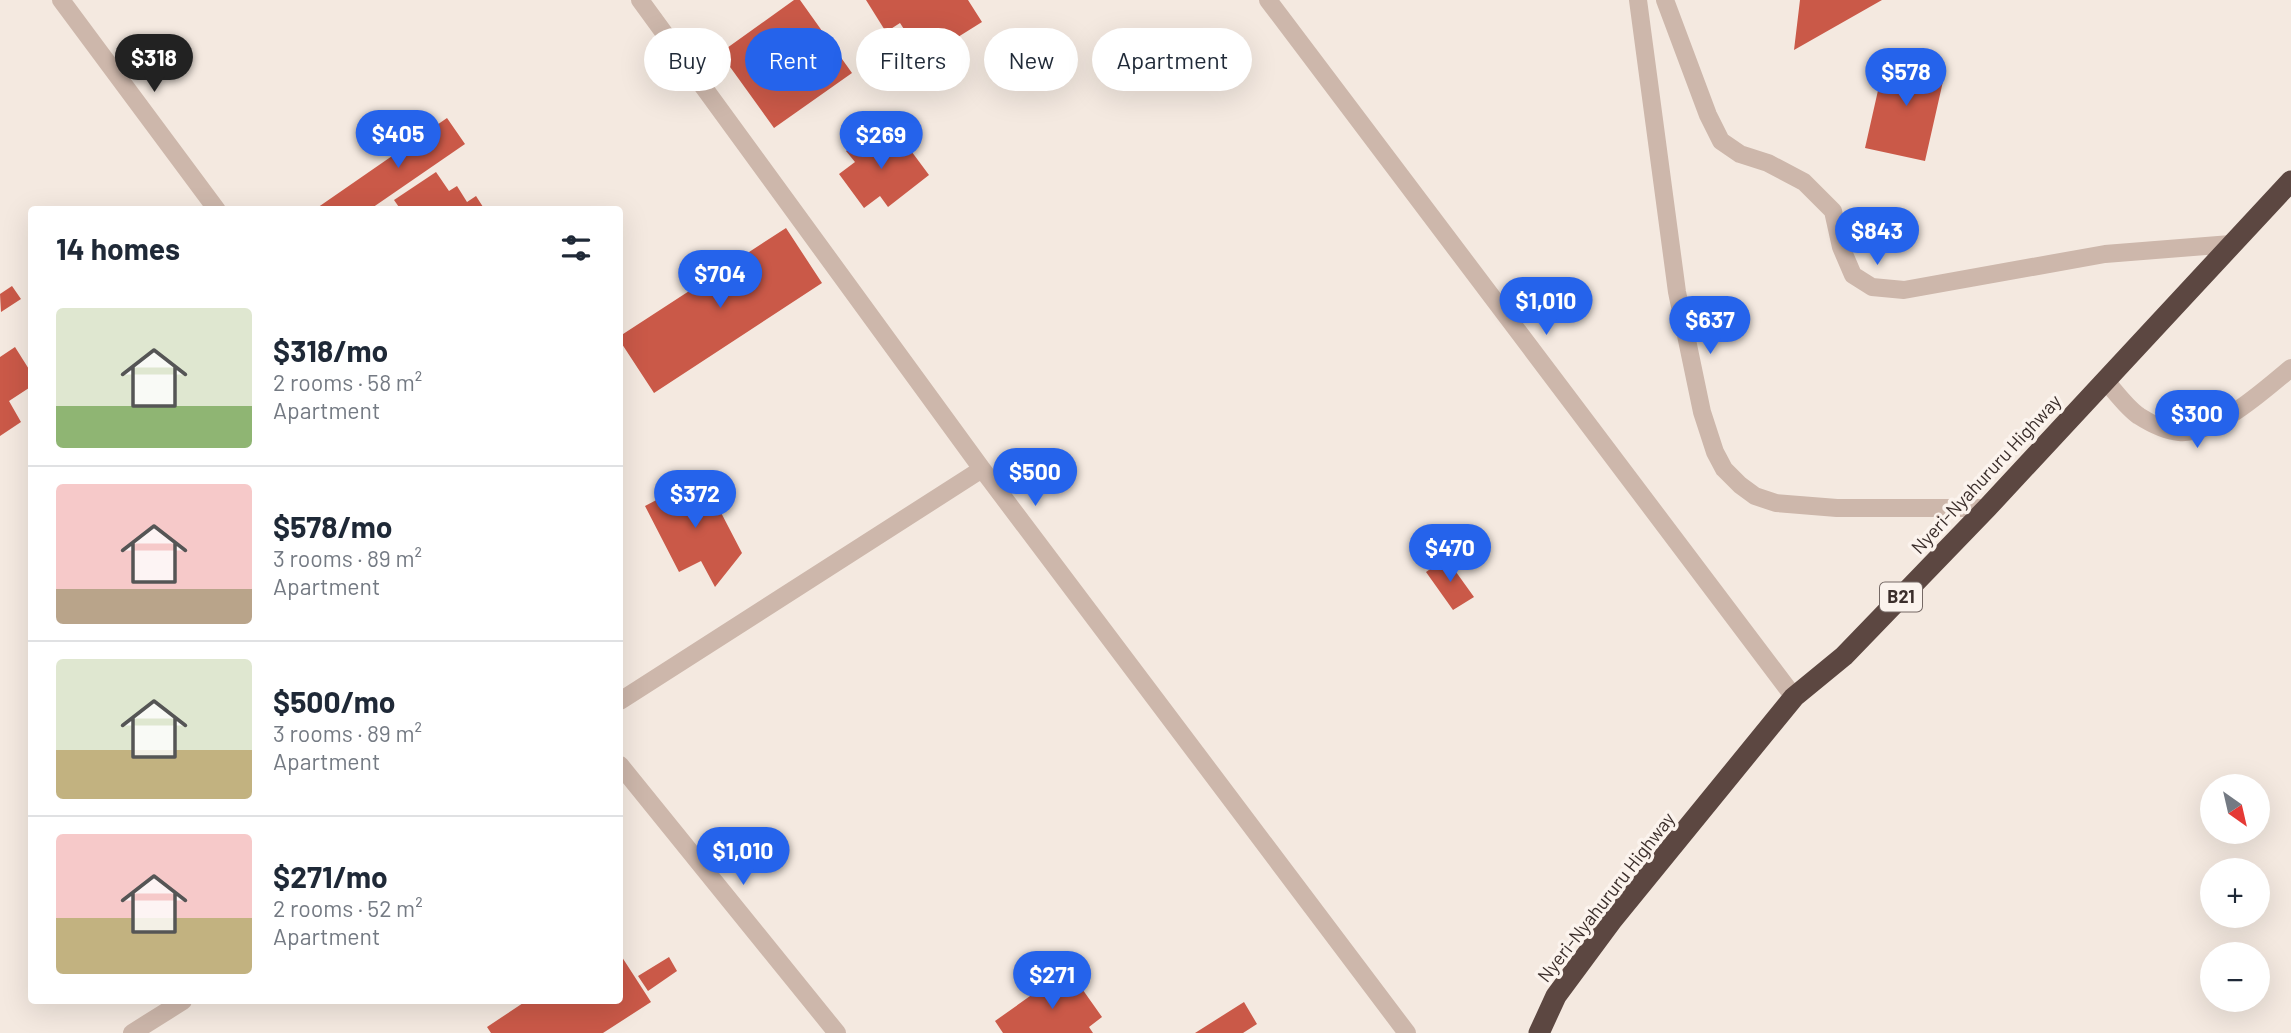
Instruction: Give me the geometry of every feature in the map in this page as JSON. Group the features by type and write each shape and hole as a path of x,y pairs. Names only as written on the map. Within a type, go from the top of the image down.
{"highway":[{"name":"Nyeri-Nyahururu Highway","path":"1539,1033 1556,996 1613,919 1794,697 1844,656 1987,508 2291,181"}],"street":[{"path":"61,0 214,206"},
{"path":"640,0 982,470 1407,1033"},
{"path":"1268,0 1794,697"},
{"path":"1638,0 1677,292 1702,412 1715,452 1724,469 1755,496 1776,503 1837,508 1987,508"},
{"path":"1665,0 1708,115 1721,141 1740,154 1768,163 1804,182 1833,211 1841,247 1853,275 1872,287 1904,290 2105,254 2231,244"},
{"path":"2105,380 2137,414 2159,426 2179,432 2208,426 2241,409 2291,368"},
{"path":"623,699 982,470"},
{"path":"623,769 837,1033"},
{"path":"132,1033 178,1004"}],"building":[{"path":"794,0 800,0 820,28 755,28"},
{"path":"866,0 968,0 982,22 970,30 903,28 900,23 892,28 884,28"},
{"path":"1800,0 1882,0 1794,50"},
{"path":"745,35 745,88 731,68 731,45"},
{"path":"1886,55 1946,68 1925,161 1865,148"},
{"path":"842,59 852,73 842,80"},
{"path":"747,91 826,91 774,128"},
{"path":"447,118 465,144 375,206 320,206"},
{"path":"873,130 891,155 906,144 929,175 888,207 880,196 864,208 839,174 855,162 846,151"},
{"path":"436,172 449,191 457,186 467,202 476,196 482,206 398,206 394,200"},
{"path":"786,228 822,283 654,393 623,346 623,334"},
{"path":"12,286 21,299 1,312 0,294"},
{"path":"15,347 28,368 28,389 9,401 21,422 0,436 0,357"},
{"path":"702,476 742,553 715,587 701,561 679,572 645,506"},
{"path":"1446,558 1474,597 1453,610 1426,572"},
{"path":"669,957 677,971 648,991 638,976"},
{"path":"623,959 651,1002 603,1033 491,1033 487,1027 522,1004 623,1004"},
{"path":"1073,976 1102,1017 1089,1027 1093,1033 1003,1033 995,1021 1054,979 1059,986"},
{"path":"1244,1002 1257,1024 1243,1033 1195,1033"}]}
